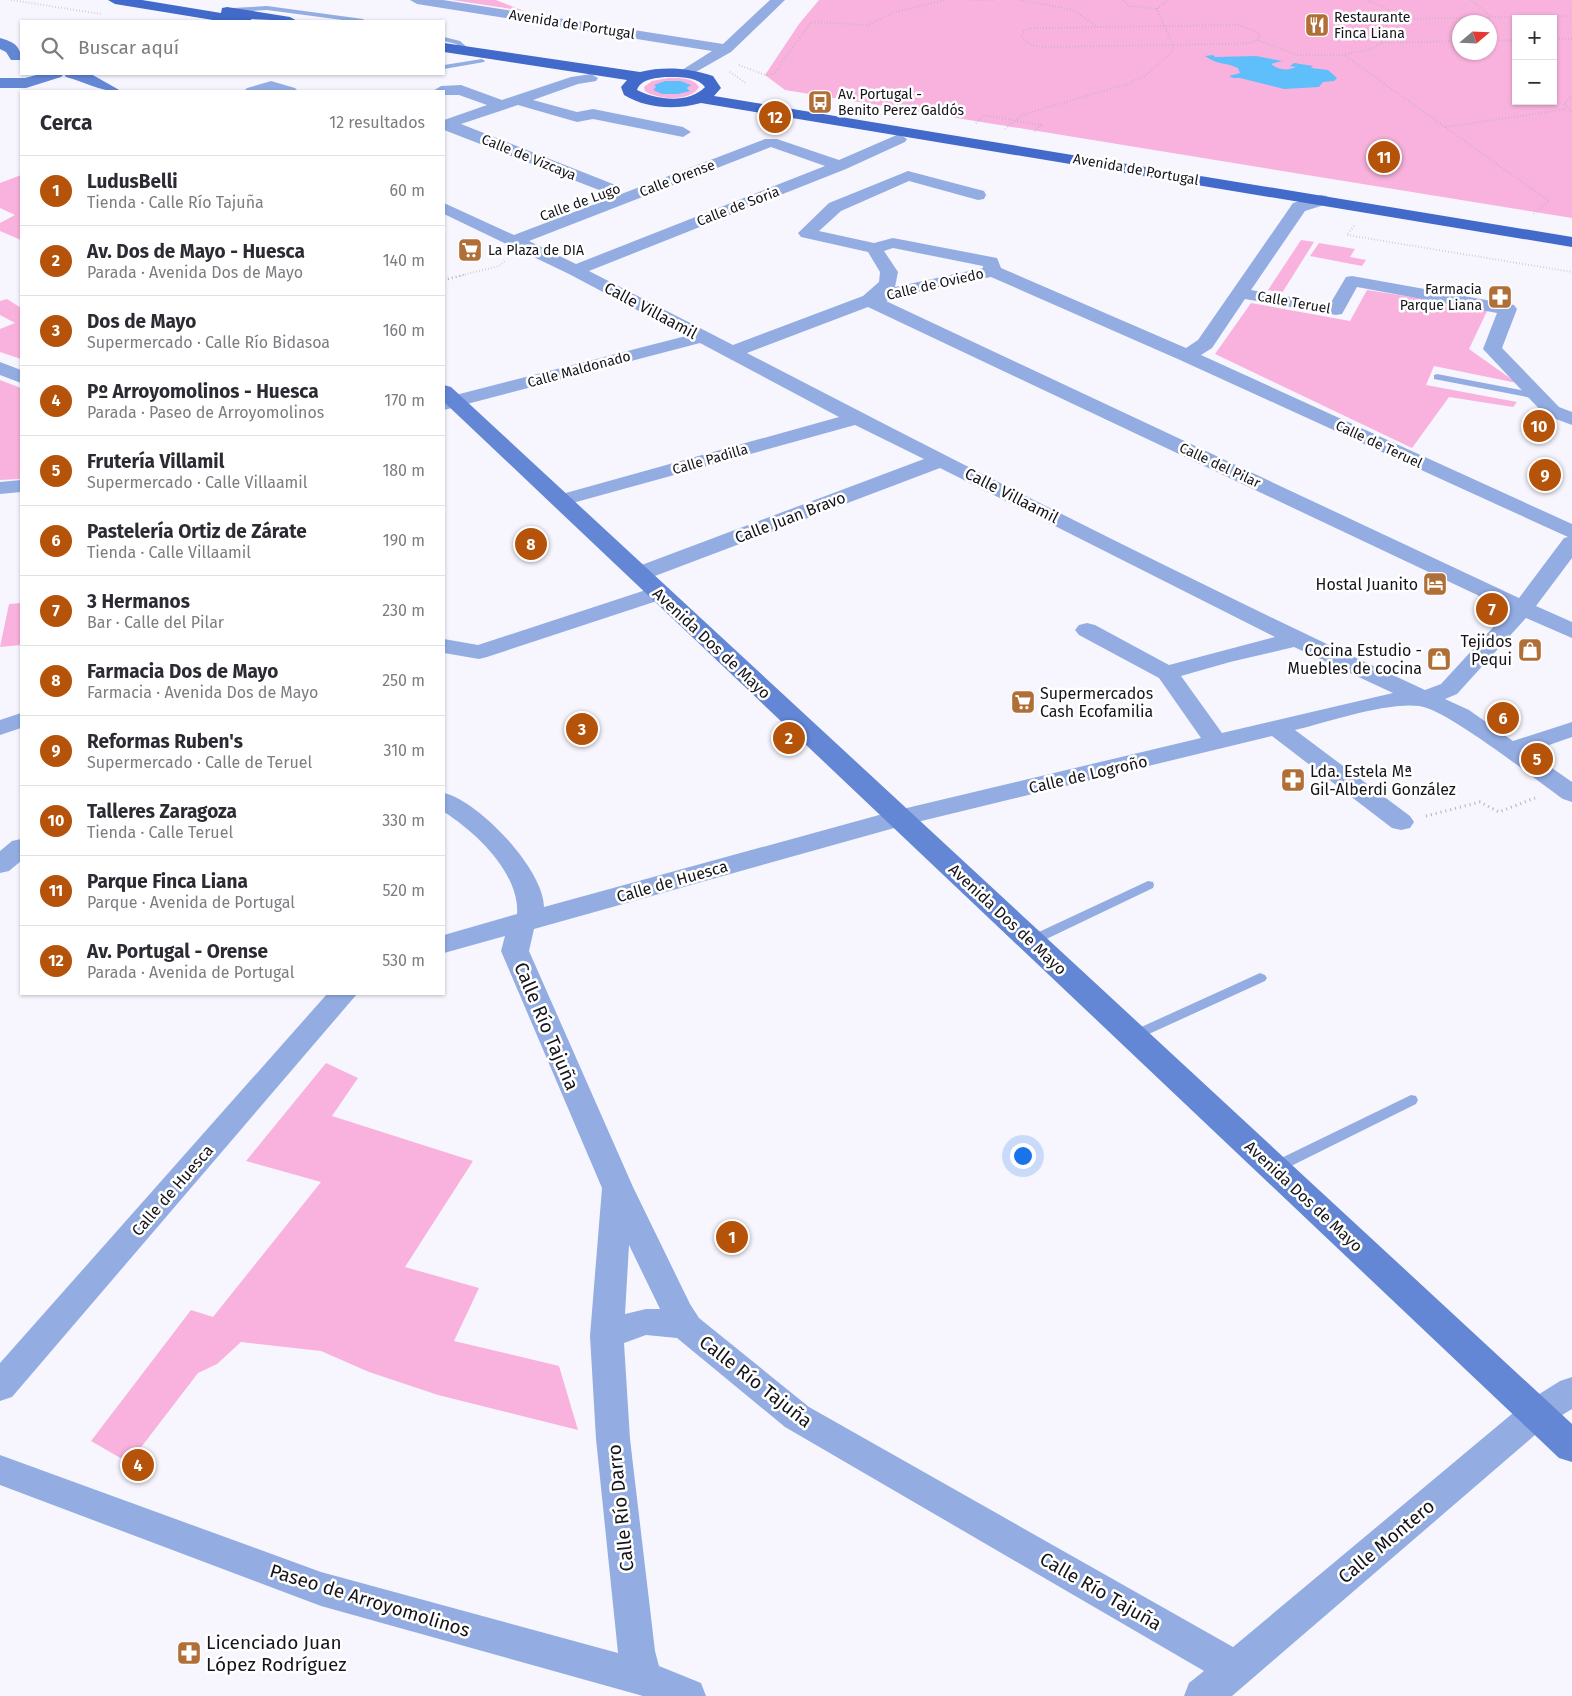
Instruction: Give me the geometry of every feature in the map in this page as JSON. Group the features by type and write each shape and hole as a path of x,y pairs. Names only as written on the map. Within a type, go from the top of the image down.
{"main road":[{"path":"115,0 239,20"},
{"path":"160,0 284,20"},
{"path":"445,47 561,66 643,76 664,73 687,73 706,79 706,93 687,101 659,102 636,97 630,92 629,87"},
{"path":"445,54 591,78 629,87"},
{"path":"629,87 643,76"},
{"name":"Avenida de Portugal","path":"706,93 902,133 1282,193 1572,242"},
{"name":"Avenida de Portugal","path":"706,93 779,102 1572,232"}],"street":[{"name":"Avenida de Portugal","path":"417,0 726,49"},
{"path":"687,73 726,49 778,0"},
{"path":"0,43 13,50 19,57 0,61"},
{"path":"0,84 26,83 53,75"},
{"path":"82,75 111,90"},
{"path":"445,125 521,101 576,80 591,78"},
{"path":"255,90 271,85 287,90"},
{"path":"445,91 461,90 503,106"},
{"path":"521,101 577,117 593,114 683,132"},
{"name":"Calle de Vizcaya","path":"445,125 612,190"},
{"name":"Calle de Soria","path":"575,270 840,166 902,133"},
{"name":"Calle Orense","path":"514,241 771,142 840,166"},
{"name":"Calle de Lugo","path":"514,241 612,190 719,154"},
{"name":"Calle de Oviedo","path":"732,352 869,300 926,284 992,271 991,262 893,243 874,248 807,233 835,207 908,176 978,195"},
{"path":"1282,193 1299,207"},
{"path":"1187,356 1204,344 1299,207 1321,200"},
{"name":"Calle Villaamil","path":"445,208 575,270 858,418 1298,639 1460,715 1567,790"},
{"name":"Calle de Oviedo","path":"869,300 888,284 889,272 874,248"},
{"name":"Calle de Teruel","path":"992,271 1187,356 1572,532"},
{"name":"Calle Teruel","path":"1240,292 1336,310 1352,281 1508,308 1492,349 1552,412 1572,419"},
{"name":"Calle del Pilar","path":"869,300 1572,631"},
{"name":"Calle Maldonado","path":"448,399 702,337"},
{"path":"0,368 20,377"},
{"name":"Avenida Dos de Mayo","path":"448,399 562,500 658,593 1572,1447"},
{"name":"Calle Padilla","path":"562,500 858,418"},
{"name":"Calle Juan Bravo","path":"639,574 941,460"},
{"path":"0,488 20,486"},
{"path":"1426,698 1449,689 1523,608 1572,543"},
{"path":"445,646 479,652 658,593"},
{"path":"1087,630 1167,674 1217,743"},
{"path":"1167,674 1224,656 1298,639"},
{"name":"Calle de Logroño","path":"900,818 1390,700 1426,698"},
{"path":"0,728 20,720"},
{"path":"1277,728 1401,822"},
{"path":"1510,750 1572,729"},
{"name":"Calle Río Tajuña","path":"445,801 459,808 488,834 518,875 530,897 526,922 515,951 616,1187 677,1311 687,1327 797,1417 1236,1669"},
{"name":"Calle de Huesca","path":"445,944 900,818"},
{"path":"0,865 20,848"},
{"name":"Calle de Huesca","path":"0,1387 342,995"},
{"name":"Calle Río Darro","path":"616,1187 607,1336 613,1439 636,1651 643,1678"},
{"path":"607,1336 630,1324 656,1320 687,1327"},
{"name":"Calle Montero","path":"1203,1696 1537,1413 1572,1391"},
{"name":"Paseo de Arroyomolinos","path":"0,1470 321,1589 643,1678 687,1696"}],"lane":[{"path":"224,10 267,8 356,20"},
{"path":"445,39 458,42 466,50"},
{"path":"445,67 482,61"},
{"path":"1437,378 1537,396"},
{"path":"1031,941 1148,885"},
{"path":"1133,1036 1260,978"},
{"path":"1274,1168 1411,1100"}],"path":[{"path":"12,0 103,15"},
{"path":"705,62 729,61 765,75 774,74 811,22 867,25 895,12 946,0"},
{"path":"972,0 994,0"},
{"path":"1020,0 1074,10 1097,27"},
{"path":"1122,0 1130,6 1157,9 1168,0"},
{"path":"1366,0 1386,8 1396,19"},
{"path":"1471,0 1490,15"},
{"path":"1003,130 1013,120 1062,102 1127,84 1145,76 1174,51 1157,9"},
{"path":"1497,17 1572,16"},
{"path":"1382,43 1374,33 1396,19 1452,18"},
{"path":"1258,40 1260,34 1248,26 1097,27 1027,30 1022,33 1022,38 1031,44 1045,47 1250,43 1258,40 1296,55 1344,54 1368,50 1382,43 1452,41"},
{"path":"1557,39 1572,39"},
{"path":"1497,41 1512,40"},
{"path":"1344,54 1549,201 1521,224"},
{"path":"1572,96 1564,104 1572,112"},
{"path":"1445,127 1567,109"},
{"path":"976,123 984,115 1041,124 1034,133"},
{"path":"1368,208 1347,235 1572,272"},
{"path":"445,280 499,266 509,257 514,241"},
{"path":"1401,822 1480,802 1499,812 1567,790"}],"shaded area":[{"path":"452,0 496,0 524,11"},
{"path":"819,0 1572,0 1572,218 785,90 765,75 799,24"},
{"path":"668,78 685,79 693,81 699,87 689,95 665,98 645,91 644,87 652,81","holes":["665,81 681,81 690,85 687,88 689,90 671,93 653,90"]},
{"path":"20,175 20,240 0,231 0,223 15,215 0,208 0,183"},
{"path":"1301,240 1314,242 1282,293 1268,290"},
{"path":"1319,243 1355,249 1350,257 1366,260 1362,266 1310,256"},
{"path":"1367,290 1488,309 1469,349 1517,383 1434,366 1426,385 1517,402 1513,407 1449,397 1412,448 1215,354 1251,303 1350,321"},
{"path":"7,299 20,307 20,359 0,352 0,329 15,323 0,315 0,301"},
{"path":"0,380 20,388 20,479 0,480"},
{"path":"20,603 20,645 0,647 9,604"},
{"path":"326,1063 358,1078 332,1116 473,1161 405,1267 479,1288 454,1341 559,1366 578,1430 438,1395 369,1372 321,1351 241,1342 217,1364 198,1373 129,1463 91,1441 191,1310 213,1317 321,1182 246,1161"}],"water":[{"path":"1213,55 1215,57 1256,56 1282,61 1271,64 1276,68 1283,69 1296,67 1290,66 1294,63 1313,66 1311,68 1328,70 1337,78 1334,81 1323,82 1319,87 1284,89 1233,78 1229,76 1240,73 1238,68 1213,61 1205,56"},
{"path":"665,81 681,81 691,85 687,88 690,91 678,94 662,94 653,90 656,87 654,85"}],"place":[{"name":"Restaurante Finca Liana","path":"1317,25"},
{"name":"Av. Portugal - Benito Perez Galdós","path":"820,102"},
{"name":"Av. Portugal - Orense","path":"775,117"},
{"name":"Parque Finca Liana","path":"1384,157"},
{"name":"La Plaza de DIA","path":"470,250"},
{"name":"Farmacia Parque Liana","path":"1500,297"},
{"name":"Talleres Zaragoza","path":"1539,426"},
{"name":"Reformas Ruben's","path":"1545,475"},
{"name":"Farmacia Dos de Mayo","path":"531,544"},
{"name":"Hostal Juanito","path":"1435,584"},
{"name":"3 Hermanos","path":"1492,609"},
{"name":"Tejidos Pequi","path":"1530,650"},
{"name":"Cocina Estudio - Muebles de cocina","path":"1439,659"},
{"name":"Supermercados Cash Ecofamilia","path":"1023,702"},
{"name":"Pastelería Ortiz de Zárate","path":"1503,718"},
{"name":"Dos de Mayo","path":"582,729"},
{"name":"Av. Dos de Mayo - Huesca","path":"789,738"},
{"name":"Frutería Villamil","path":"1537,759"},
{"name":"Lda. Estela Mª Gil-Alberdi González","path":"1293,780"},
{"name":"LudusBelli","path":"732,1237"},
{"name":"Pº Arroyomolinos - Huesca","path":"138,1465"},
{"name":"Licenciado Juan López Rodríguez","path":"189,1653"}]}
